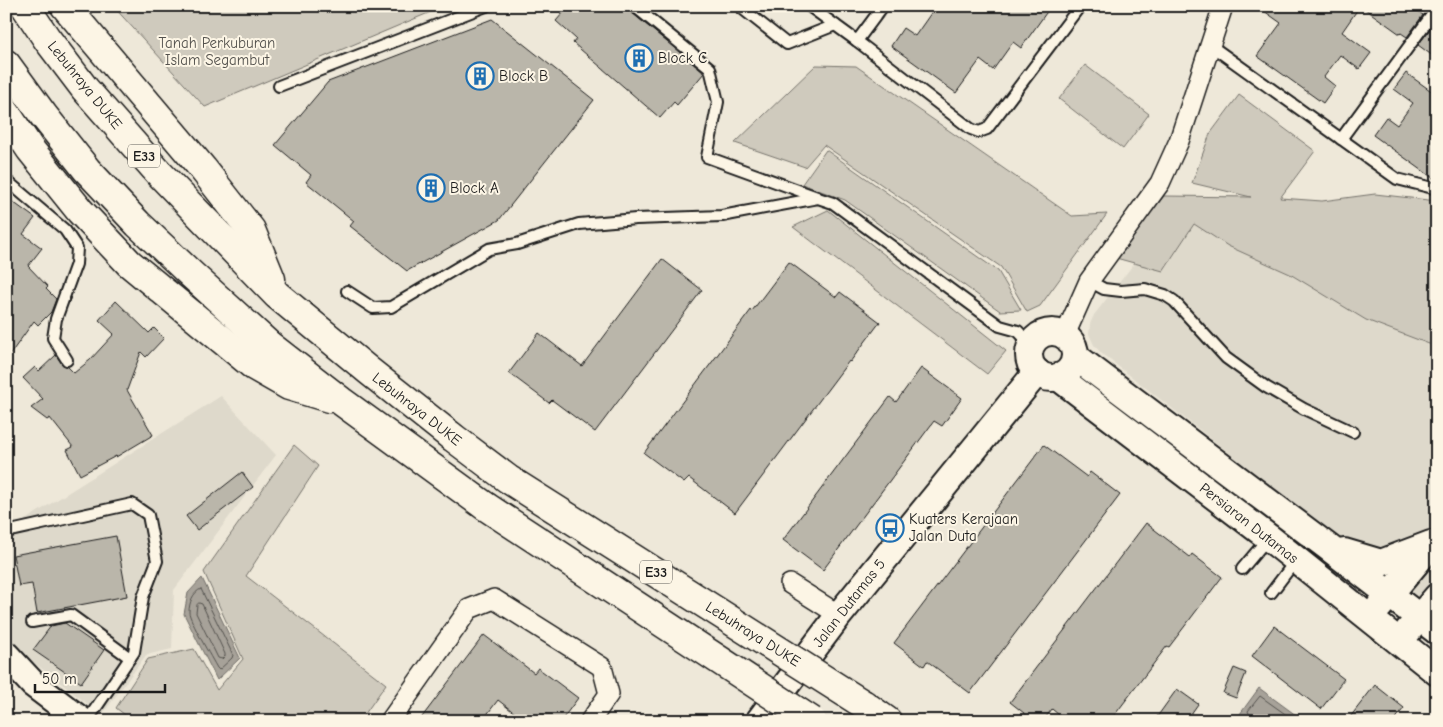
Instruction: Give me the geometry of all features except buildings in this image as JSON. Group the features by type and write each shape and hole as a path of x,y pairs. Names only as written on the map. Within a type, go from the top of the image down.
{"highway":[{"name":"Lebuhraya DUKE","path":"25,6 47,39 85,89 158,172 277,294 369,371 508,479 887,721"},
{"path":"65,6 203,169 251,230 277,294"},
{"name":"E33","path":"6,64 87,170 138,224 270,345 341,401 485,506 812,721"},
{"name":"E33","path":"6,113 30,149 74,203 129,263 254,366 288,386 341,401"}],"street":[{"path":"1070,346 1055,331 1047,332 1041,334 1031,345 1029,359 1032,365 1048,375 1070,370 1070,346 1089,281 1160,182 1179,141 1223,6"},
{"name":"Persiaran Dutamas","path":"1070,346 1428,624"},
{"name":"Persiaran Dutamas","path":"1048,375 1268,537 1437,672"},
{"name":"Jalan Dutamas 5","path":"759,721 839,615 1048,375"},
{"path":"1328,547 1380,563 1434,541"},
{"path":"1370,620 1434,541"},
{"path":"790,584 839,615"},
{"path":"1399,642 1428,624 1437,597"},
{"path":"390,721 469,609 494,599 602,667 609,694 590,721"},
{"path":"6,654 33,684 82,721"},
{"path":"6,673 33,684"}],"lane":[{"path":"278,86 486,6"},
{"path":"634,6 710,68 718,102 707,157 833,204 1000,326 1018,331 1031,345"},
{"path":"739,6 787,44 835,25"},
{"path":"809,6 858,41 971,129 979,132 986,129 1080,6"},
{"path":"858,41 883,6"},
{"path":"1341,139 1437,8"},
{"path":"1210,45 1397,179 1437,189"},
{"path":"6,180 64,230 77,248 76,264 56,319 53,338 67,360"},
{"path":"347,291 373,308 391,307 489,250 517,244 579,224 636,219 722,216 818,198"},
{"path":"1089,281 1104,289 1121,291 1145,289 1165,295 1174,301 1226,358 1266,387 1304,409 1354,432"},
{"path":"6,532 132,504 148,515 157,561 143,597 134,652 87,721"},
{"path":"1242,569 1268,537"},
{"path":"1271,592 1296,560"},
{"path":"32,622 71,615 130,658"}],"shaded area":[{"path":"1230,196 1437,218 1437,615 1101,353 1094,345 1089,334 1090,324 1094,315 1167,221 1192,199"},
{"path":"221,396 276,455 174,590 172,649 146,655 102,715 6,641 6,532"}],"green space":[{"name":"Tanah Perkuburan Islam Segambut","path":"113,6 445,6 205,107"},
{"path":"816,65 856,66 1072,216 1107,214 1040,306 1027,312 1001,267 824,145 805,167 735,143"},
{"path":"1085,65 1149,114 1123,149 1059,99"},
{"path":"1239,95 1315,151 1280,198 1322,201 1375,194 1437,201 1437,347 1366,320 1290,274 1228,246 1194,224 1163,271 1116,258 1164,196 1251,197 1192,183 1210,134"},
{"path":"826,150 998,271 1021,310 1000,311 845,200 802,184"},
{"path":"828,210 1006,351 987,374 793,227"},
{"path":"294,445 318,466 246,576 386,684 360,721 133,721 116,708 148,659 194,649 217,690 243,659 204,572"}],"water":[{"path":"202,578 240,658 217,680 184,614 188,593"},
{"path":"1259,688 1304,721 1249,721 1240,714"}],"place":[{"name":"Block C","path":"639,58"},
{"name":"Block B","path":"480,76"},
{"name":"Block A","path":"431,188"},
{"name":"Kuaters Kerajaan Jalan Duta","path":"890,528"}]}
